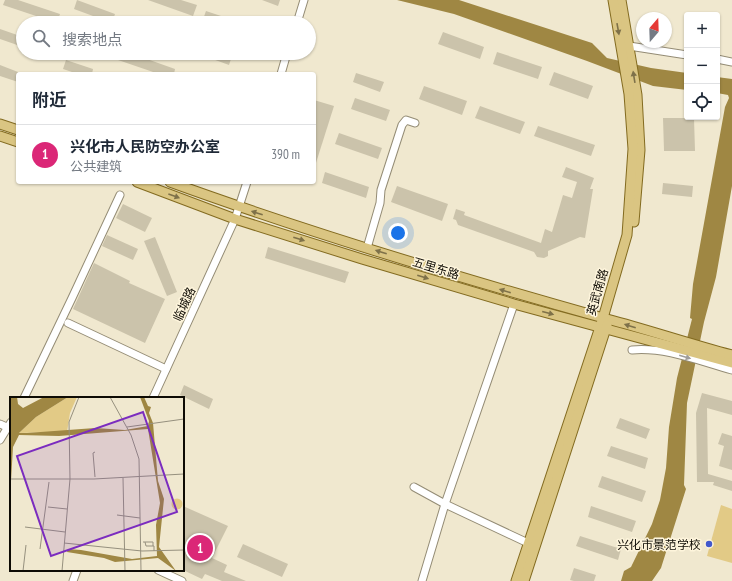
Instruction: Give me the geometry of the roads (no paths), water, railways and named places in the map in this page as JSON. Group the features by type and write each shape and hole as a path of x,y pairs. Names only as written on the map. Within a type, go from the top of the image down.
{"main road":[{"name":"英武南路","path":"613,0 625,47"},
{"name":"英武南路","path":"524,581 633,235 640,150 625,47 621,0"},
{"path":"0,124 16,129"},
{"path":"0,136 16,141"},
{"name":"五里东路","path":"142,184 235,219 355,257 514,304 667,344 732,363"},
{"name":"五里东路","path":"175,184 240,208 367,248 518,294 606,318 667,344"},
{"name":"英武南路","path":"516,581 603,328"},
{"name":"五里东路","path":"705,355 732,355"}],"street":[{"path":"299,16 304,0"},
{"path":"625,47 684,55"},
{"path":"282,72 286,60"},
{"path":"720,60 732,62"},
{"path":"367,248 380,203 381,190 402,125 406,120 415,124"},
{"name":"临城路","path":"153,397 240,208 246,184"},
{"path":"24,397 120,195"},
{"path":"422,581 445,504 514,304"},
{"path":"68,323 166,369"},
{"path":"632,350 645,349 667,344"},
{"path":"705,355 732,370"},
{"path":"0,424 10,426 0,440"},
{"path":"414,487 445,504 528,543"},
{"path":"73,581 77,571"},
{"path":"160,571 182,581"}],"place":[{"name":"兴化市景范学校","path":"709,544"},
{"name":"兴化市人民防空办公室","path":"200,548"}]}
